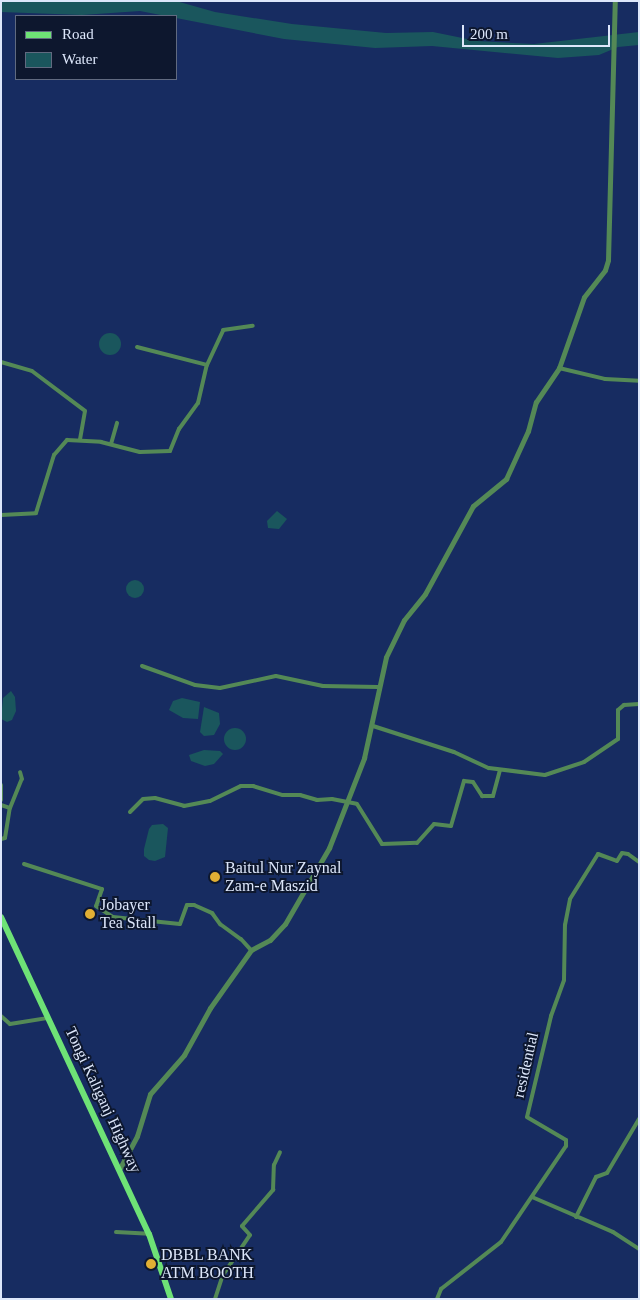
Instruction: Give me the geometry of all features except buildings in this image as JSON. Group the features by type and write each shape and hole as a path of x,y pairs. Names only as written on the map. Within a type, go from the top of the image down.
{"main road":[{"name":"Tongi Kaliganj Highway","path":"1,917 120,1168 149,1234 171,1299"}],"street":[{"path":"120,1168 137,1136 150,1094 184,1055 210,1008 251,950 270,940 285,924 329,848 373,726 378,687 386,657 404,620 425,594 473,506 506,479 528,431 536,402 559,368 584,297 605,270 608,260 615,1"},
{"path":"1,514 36,513 50,466 62,443 80,440 111,444 140,452 170,451 180,429 198,402 207,365 224,328 254,326"},
{"path":"137,346 207,365"},
{"path":"1,362 32,371 85,411 80,440"},
{"path":"559,368 605,379 639,381"},
{"path":"111,444 117,423"},
{"path":"142,666 195,684 220,688 276,676 323,686 378,687"},
{"path":"373,726 500,770 545,775 584,762 618,739 620,708 639,704"},
{"path":"130,812 143,799 155,798 184,806 210,801 241,786 311,800 332,798 357,804 363,810 382,844 417,843 434,824 451,826 464,781 473,782 482,796 493,796 500,770"},
{"path":"1,840 5,838 10,808 22,779 20,772"},
{"path":"1,785 1,800"},
{"path":"1,805 10,808"},
{"name":"residential","path":"437,1299 441,1289 500,1242 567,1143 527,1117 551,1016 564,980 564,925 570,900 598,854 617,861 622,853 628,854 639,862"},
{"path":"24,864 102,889 96,906 113,917 180,924 187,905 194,905 212,914 220,924 241,939 251,950"},
{"path":"1,1016 10,1024 49,1018"},
{"path":"576,1217 596,1177 608,1174 639,1119"},
{"path":"215,1299 222,1275 250,1235 242,1226 273,1190 274,1165 280,1152"},
{"path":"532,1197 613,1232 639,1249"},
{"path":"116,1232 149,1234"}],"water":[{"path":"1,1 176,1 215,12 292,24 386,33 433,32 477,41 534,44 639,32 639,45 618,47 599,55 558,58 432,46 375,48 284,39 178,18 178,15 161,15 140,11 82,15 1,12"},
{"path":"106,333 114,333 121,340 121,348 114,355 106,355 99,348 99,340"},
{"path":"277,511 287,519 279,529 268,528 267,521"},
{"path":"131,580 139,580 144,585 142,596 131,598 126,593 126,585"},
{"path":"11,691 15,697 16,711 12,720 7,722 1,719 3,698"},
{"path":"182,698 200,702 198,719 183,718 169,710 173,701"},
{"path":"204,707 219,713 220,724 214,735 204,736 200,732"},
{"path":"235,728 243,731 246,739 243,747 235,750 227,747 224,739 227,731"},
{"path":"204,750 220,751 223,754 214,764 205,766 191,761 189,755"},
{"path":"163,824 168,828 165,857 155,861 149,860 144,856 144,849 149,829 152,825"}],"place":[{"name":"Baitul Nur Zaynal Zam-e Maszid","path":"215,877"},
{"name":"Jobayer Tea Stall","path":"90,914"},
{"name":"DBBL BANK ATM BOOTH","path":"151,1264"}]}
